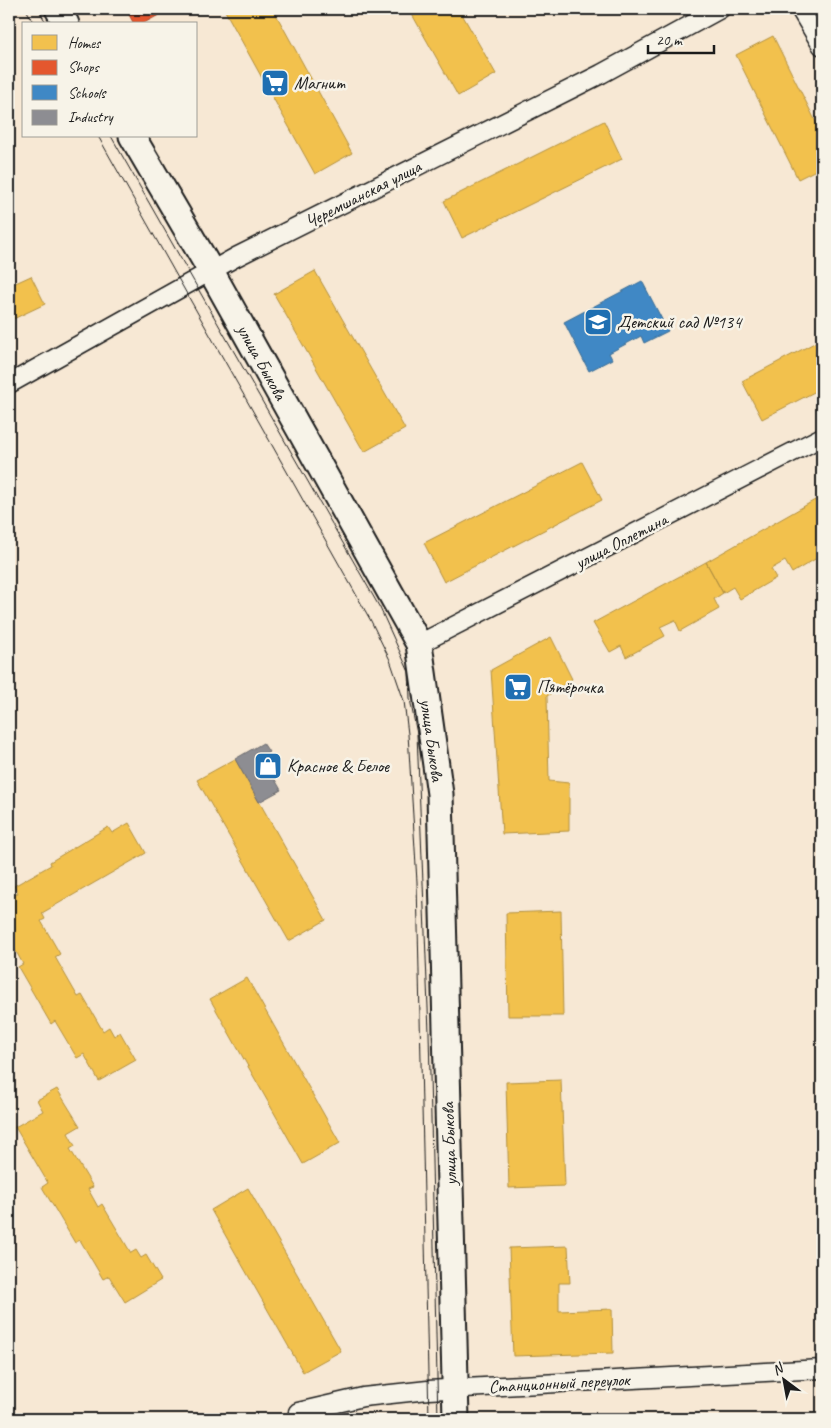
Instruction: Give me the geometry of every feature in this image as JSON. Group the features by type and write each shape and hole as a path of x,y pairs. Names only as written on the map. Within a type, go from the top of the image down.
{"street":[{"path":"58,9 65,22"},
{"name":"Черемшанская улица","path":"9,384 211,270 601,74 720,9"},
{"path":"800,9 822,46"},
{"name":"улица Быкова","path":"133,138 211,270 419,644 440,794 456,1419"},
{"name":"улица Оплетина","path":"419,644 822,437"},
{"name":"Станционный переулок","path":"298,1412 377,1395 455,1388 822,1369"}],"building: Homes":[{"path":"224,9 273,9 352,153 315,174"},
{"path":"409,9 459,9 496,74 458,96"},
{"path":"773,36 822,134 822,167 798,179 736,55"},
{"path":"604,121 622,159 462,238 444,201"},
{"path":"315,271 405,429 364,452 274,294"},
{"path":"31,276 45,304 9,321 9,286"},
{"path":"822,339 822,388 762,419 742,381"},
{"path":"582,462 602,500 444,582 424,543"},
{"path":"822,496 822,513 815,500"},
{"path":"815,500 822,513 822,555 792,573 785,561 771,569 776,578 740,599 733,587 723,593 706,562"},
{"path":"706,562 723,593 714,599 719,609 680,631 675,620 660,627 665,636 626,657 621,646 610,652 593,623"},
{"path":"551,637 572,679 547,696 549,781 569,783 569,831 502,834 491,670"},
{"path":"235,759 326,920 289,941 197,780"},
{"path":"129,823 146,853 42,913 45,919 41,921 60,954 55,957 78,997 82,995 103,1031 109,1027 114,1036 120,1032 136,1060 99,1081 84,1054 77,1058 55,1021 51,1024 18,967 23,964 9,939 9,898 18,893 14,886 51,865 50,862 108,827 112,833"},
{"path":"561,911 563,1016 508,1016 506,913"},
{"path":"247,978 340,1143 303,1164 210,999"},
{"path":"561,1080 565,1186 509,1188 506,1082"},
{"path":"57,1089 80,1126 68,1133 75,1146 70,1149 93,1187 88,1189 98,1207 102,1204 131,1253 136,1250 141,1258 146,1255 161,1280 125,1302 109,1276 103,1279 80,1240 75,1243 42,1187 48,1183 15,1127 43,1111 37,1100"},
{"path":"248,1188 341,1351 303,1372 211,1210"},
{"path":"568,1246 570,1283 559,1283 559,1311 612,1309 613,1353 513,1356 509,1248"}],"building: Shops":[{"path":"126,9 170,9 146,22 133,22"}],"building: Schools":[{"path":"642,281 668,331 644,343 641,336 609,353 612,359 589,371 564,322"}],"building: Industry":[{"path":"263,743 269,752 262,757 281,790 259,802 235,759"}],"tram line":[{"path":"26,9 33,22"},
{"path":"38,9 46,22"},
{"path":"99,138 371,621 390,660 404,701 408,734 417,882 429,1419"},
{"path":"112,138 380,608 409,672 410,699 417,734 429,1032 438,1419"}],"place":[{"name":"Магнит","path":"275,83"},
{"name":"Детский сад №134","path":"598,322"},
{"name":"Пятёрочка","path":"518,687"},
{"name":"Красное & Белое","path":"268,766"}]}
